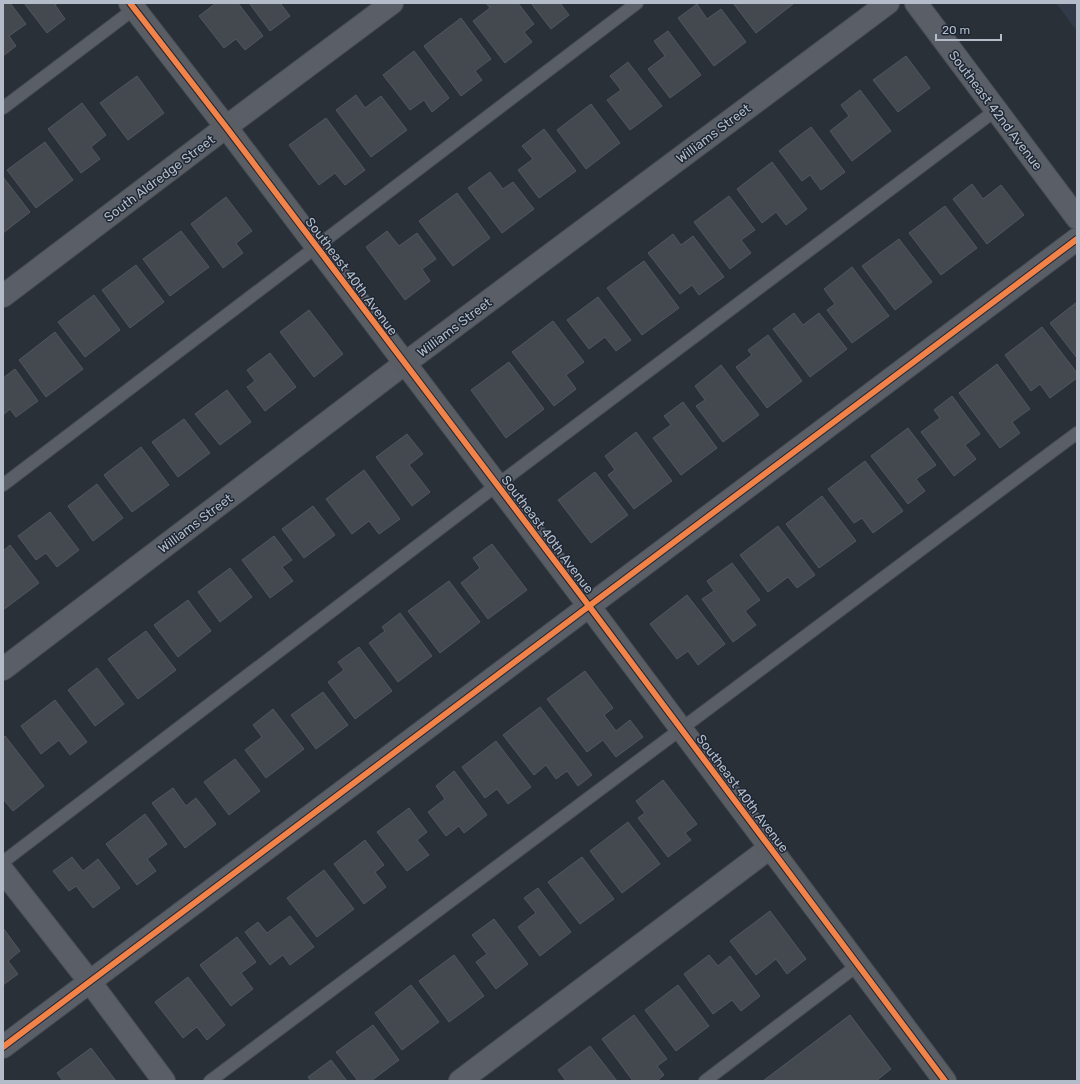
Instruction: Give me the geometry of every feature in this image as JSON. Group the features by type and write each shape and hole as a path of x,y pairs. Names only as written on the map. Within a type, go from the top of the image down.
{"street":[{"name":"South Aldredge Street","path":"3,296 392,3"},
{"name":"Williams Street","path":"3,669 404,364 888,3"},
{"name":"Southeast 42nd Avenue","path":"916,3 1077,218"},
{"name":"Southeast 40th Avenue","path":"135,5 404,364 771,847 945,1081"},
{"path":"3,1047 1077,239"},
{"path":"460,1081 771,847"},
{"path":"3,871 90,982 164,1081"}],"lane":[{"path":"3,485 638,3"},
{"path":"3,108 135,5"},
{"path":"3,862 497,485 996,110"},
{"path":"210,1081 1077,432"},
{"path":"705,1081 858,965"}],"shaded area":[{"path":"1056,3 1077,3 1077,31"}],"building":[{"path":"3,3 10,3 26,24 9,36 16,46 3,56"},
{"path":"24,3 58,3 55,5 65,19 47,33"},
{"path":"216,3 238,3 263,36 245,50 236,39 224,48 199,16"},
{"path":"249,3 280,3 290,16 270,31"},
{"path":"486,3 518,3 534,24 524,32 532,42 505,63 473,21 490,8"},
{"path":"531,3 560,3 569,15 551,29"},
{"path":"733,3 792,3 793,4 756,33"},
{"path":"697,4 707,19 721,9 746,42 714,66 678,18"},
{"path":"461,18 491,59 475,71 482,80 461,96 424,46"},
{"path":"668,31 701,75 670,98 648,69 665,56 654,41"},
{"path":"414,51 449,98 432,112 424,100 410,110 383,75"},
{"path":"906,56 930,88 898,112 873,80"},
{"path":"628,62 662,106 630,130 607,100 621,90 610,76"},
{"path":"137,76 164,113 128,140 100,103"},
{"path":"860,90 891,131 852,161 830,131 849,116 841,105"},
{"path":"356,95 365,108 381,96 407,130 371,157 336,110"},
{"path":"82,103 106,135 91,147 100,159 81,173 48,129"},
{"path":"591,104 620,143 586,169 557,130"},
{"path":"326,118 365,170 345,185 335,173 319,185 289,145"},
{"path":"811,127 845,172 821,190 810,175 802,181 779,151"},
{"path":"544,129 576,171 539,198 518,170 533,159 522,146"},
{"path":"45,142 73,180 36,208 7,170"},
{"path":"772,162 807,209 786,225 776,212 762,223 737,189"},
{"path":"490,172 503,189 513,182 534,209 502,233 468,188"},
{"path":"3,177 30,212 3,233"},
{"path":"972,184 983,199 1001,185 1024,215 987,244 953,199"},
{"path":"457,193 490,238 453,266 419,221"},
{"path":"729,196 755,230 741,240 751,253 730,269 694,222"},
{"path":"226,197 252,231 236,243 243,253 223,268 191,224"},
{"path":"945,206 977,248 941,275 909,233"},
{"path":"181,231 209,267 170,296 143,259"},
{"path":"387,231 399,246 417,233 436,259 422,269 430,281 405,300 366,247"},
{"path":"673,234 681,245 693,236 724,277 699,295 692,285 680,294 648,253"},
{"path":"899,239 932,282 895,310 862,266"},
{"path":"644,261 679,308 642,335 607,288"},
{"path":"136,265 164,302 130,328 102,290"},
{"path":"852,267 889,316 852,343 827,310 835,304 824,289"},
{"path":"94,295 120,330 85,357 58,322"},
{"path":"598,297 631,340 616,351 605,337 589,349 567,320"},
{"path":"1077,302 1077,358 1050,323"},
{"path":"309,310 343,354 314,377 280,332"},
{"path":"794,313 803,325 819,313 847,349 810,377 773,329"},
{"path":"553,321 584,362 566,375 576,389 554,406 512,352"},
{"path":"1042,327 1077,373 1077,378 1050,398 1040,384 1031,391 1005,355"},
{"path":"55,332 83,369 46,397 19,360"},
{"path":"768,335 802,381 767,408 736,367 752,355 748,350"},
{"path":"270,353 296,387 265,411 247,387 255,381 247,370"},
{"path":"509,362 544,409 506,438 471,390"},
{"path":"997,364 1030,409 1012,422 1020,433 1000,448 959,393"},
{"path":"721,365 759,415 723,442 696,406 705,400 695,386"},
{"path":"15,369 38,401 16,417 10,409 3,415 3,378"},
{"path":"227,390 251,422 220,445 195,414"},
{"path":"952,396 980,434 965,445 976,459 954,476 921,432 940,418 934,410"},
{"path":"683,402 717,448 681,475 653,438 671,425 664,416"},
{"path":"184,419 210,453 178,477 152,442"},
{"path":"908,428 936,465 916,479 925,491 908,504 871,456"},
{"path":"636,432 672,481 634,509 608,475 615,470 605,456"},
{"path":"407,434 423,454 409,465 430,492 412,506 376,457"},
{"path":"141,447 169,485 132,512 104,475"},
{"path":"865,461 903,511 873,533 862,518 854,523 828,489"},
{"path":"364,470 400,519 379,534 369,521 352,534 326,499"},
{"path":"595,472 628,515 591,543 558,500"},
{"path":"97,484 123,518 93,541 68,506"},
{"path":"822,496 856,541 819,568 786,524"},
{"path":"313,506 335,535 304,558 282,529"},
{"path":"50,512 79,550 57,567 46,553 36,560 18,536"},
{"path":"778,526 815,575 797,588 788,577 768,592 740,555"},
{"path":"274,536 292,560 282,567 293,581 270,598 242,560"},
{"path":"492,544 527,590 488,619 461,583 480,568 473,558"},
{"path":"10,545 39,583 3,610 3,551"},
{"path":"732,563 760,600 745,611 756,625 733,642 702,599 714,591 707,581"},
{"path":"230,568 252,597 220,622 198,592"},
{"path":"449,581 480,622 440,653 408,611"},
{"path":"687,595 725,644 698,665 688,651 677,659 650,624"},
{"path":"188,600 211,631 178,657 154,625"},
{"path":"400,613 432,656 398,682 369,643 385,631 382,627"},
{"path":"146,631 176,670 138,699 108,659"},
{"path":"359,647 392,691 355,719 328,682 344,670 338,662"},
{"path":"97,668 124,704 95,726 68,690"},
{"path":"585,671 613,708 604,715 616,731 630,720 643,737 616,757 603,740 587,752 547,699"},
{"path":"323,692 348,725 316,749 291,715"},
{"path":"55,700 87,742 70,755 59,740 41,754 21,726"},
{"path":"540,707 592,775 578,786 567,771 556,779 546,765 534,775 503,735"},
{"path":"273,709 304,749 266,778 245,750 262,737 253,725"},
{"path":"5,736 44,786 13,811 3,799 3,738"},
{"path":"496,741 531,787 508,804 497,789 485,798 462,767"},
{"path":"235,759 260,791 229,815 204,782"},
{"path":"454,771 487,815 464,833 459,826 446,836 428,812 445,799 436,786"},
{"path":"663,780 697,824 685,833 691,840 668,857 638,818 645,813 636,801"},
{"path":"173,788 186,806 196,798 216,824 185,848 152,803"},
{"path":"409,808 427,832 417,840 429,855 407,871 377,832"},
{"path":"145,814 167,844 147,859 156,871 137,885 106,844"},
{"path":"628,822 660,864 622,893 590,851"},
{"path":"365,840 384,865 375,872 386,887 364,904 334,864"},
{"path":"72,857 83,871 98,859 120,888 93,908 76,886 69,891 53,871"},
{"path":"582,857 614,899 580,924 548,882"},
{"path":"324,870 354,909 317,937 287,898"},
{"path":"538,888 571,932 540,956 518,927 536,913 524,898"},
{"path":"770,911 806,959 787,974 776,959 756,975 730,941"},
{"path":"290,916 314,947 290,965 283,955 270,965 245,932 258,922 267,933"},
{"path":"494,919 528,964 496,989 476,962 487,954 472,935"},
{"path":"3,928 20,951 8,961 18,974 3,985"},
{"path":"237,937 256,962 241,973 253,989 231,1006 200,965"},
{"path":"454,955 484,996 449,1022 419,981"},
{"path":"709,955 718,966 730,956 760,996 741,1011 732,1000 713,1014 684,974"},
{"path":"188,977 225,1025 207,1040 197,1027 183,1038 155,1002"},
{"path":"411,985 439,1022 402,1050 375,1013"},
{"path":"678,985 709,1026 676,1051 645,1010"},
{"path":"634,1015 667,1059 657,1066 664,1075 657,1081 633,1081 602,1039"},
{"path":"850,1015 891,1069 876,1081 763,1081"},
{"path":"373,1025 399,1060 371,1081 358,1081 336,1052"},
{"path":"590,1046 617,1081 566,1081 558,1070"},
{"path":"91,1048 116,1081 63,1081 57,1073"},
{"path":"331,1060 347,1081 311,1081 308,1077"}],"cycle path":[{"path":"130,3 226,127 589,606 945,1081"},
{"path":"3,1047 1077,239"}]}
